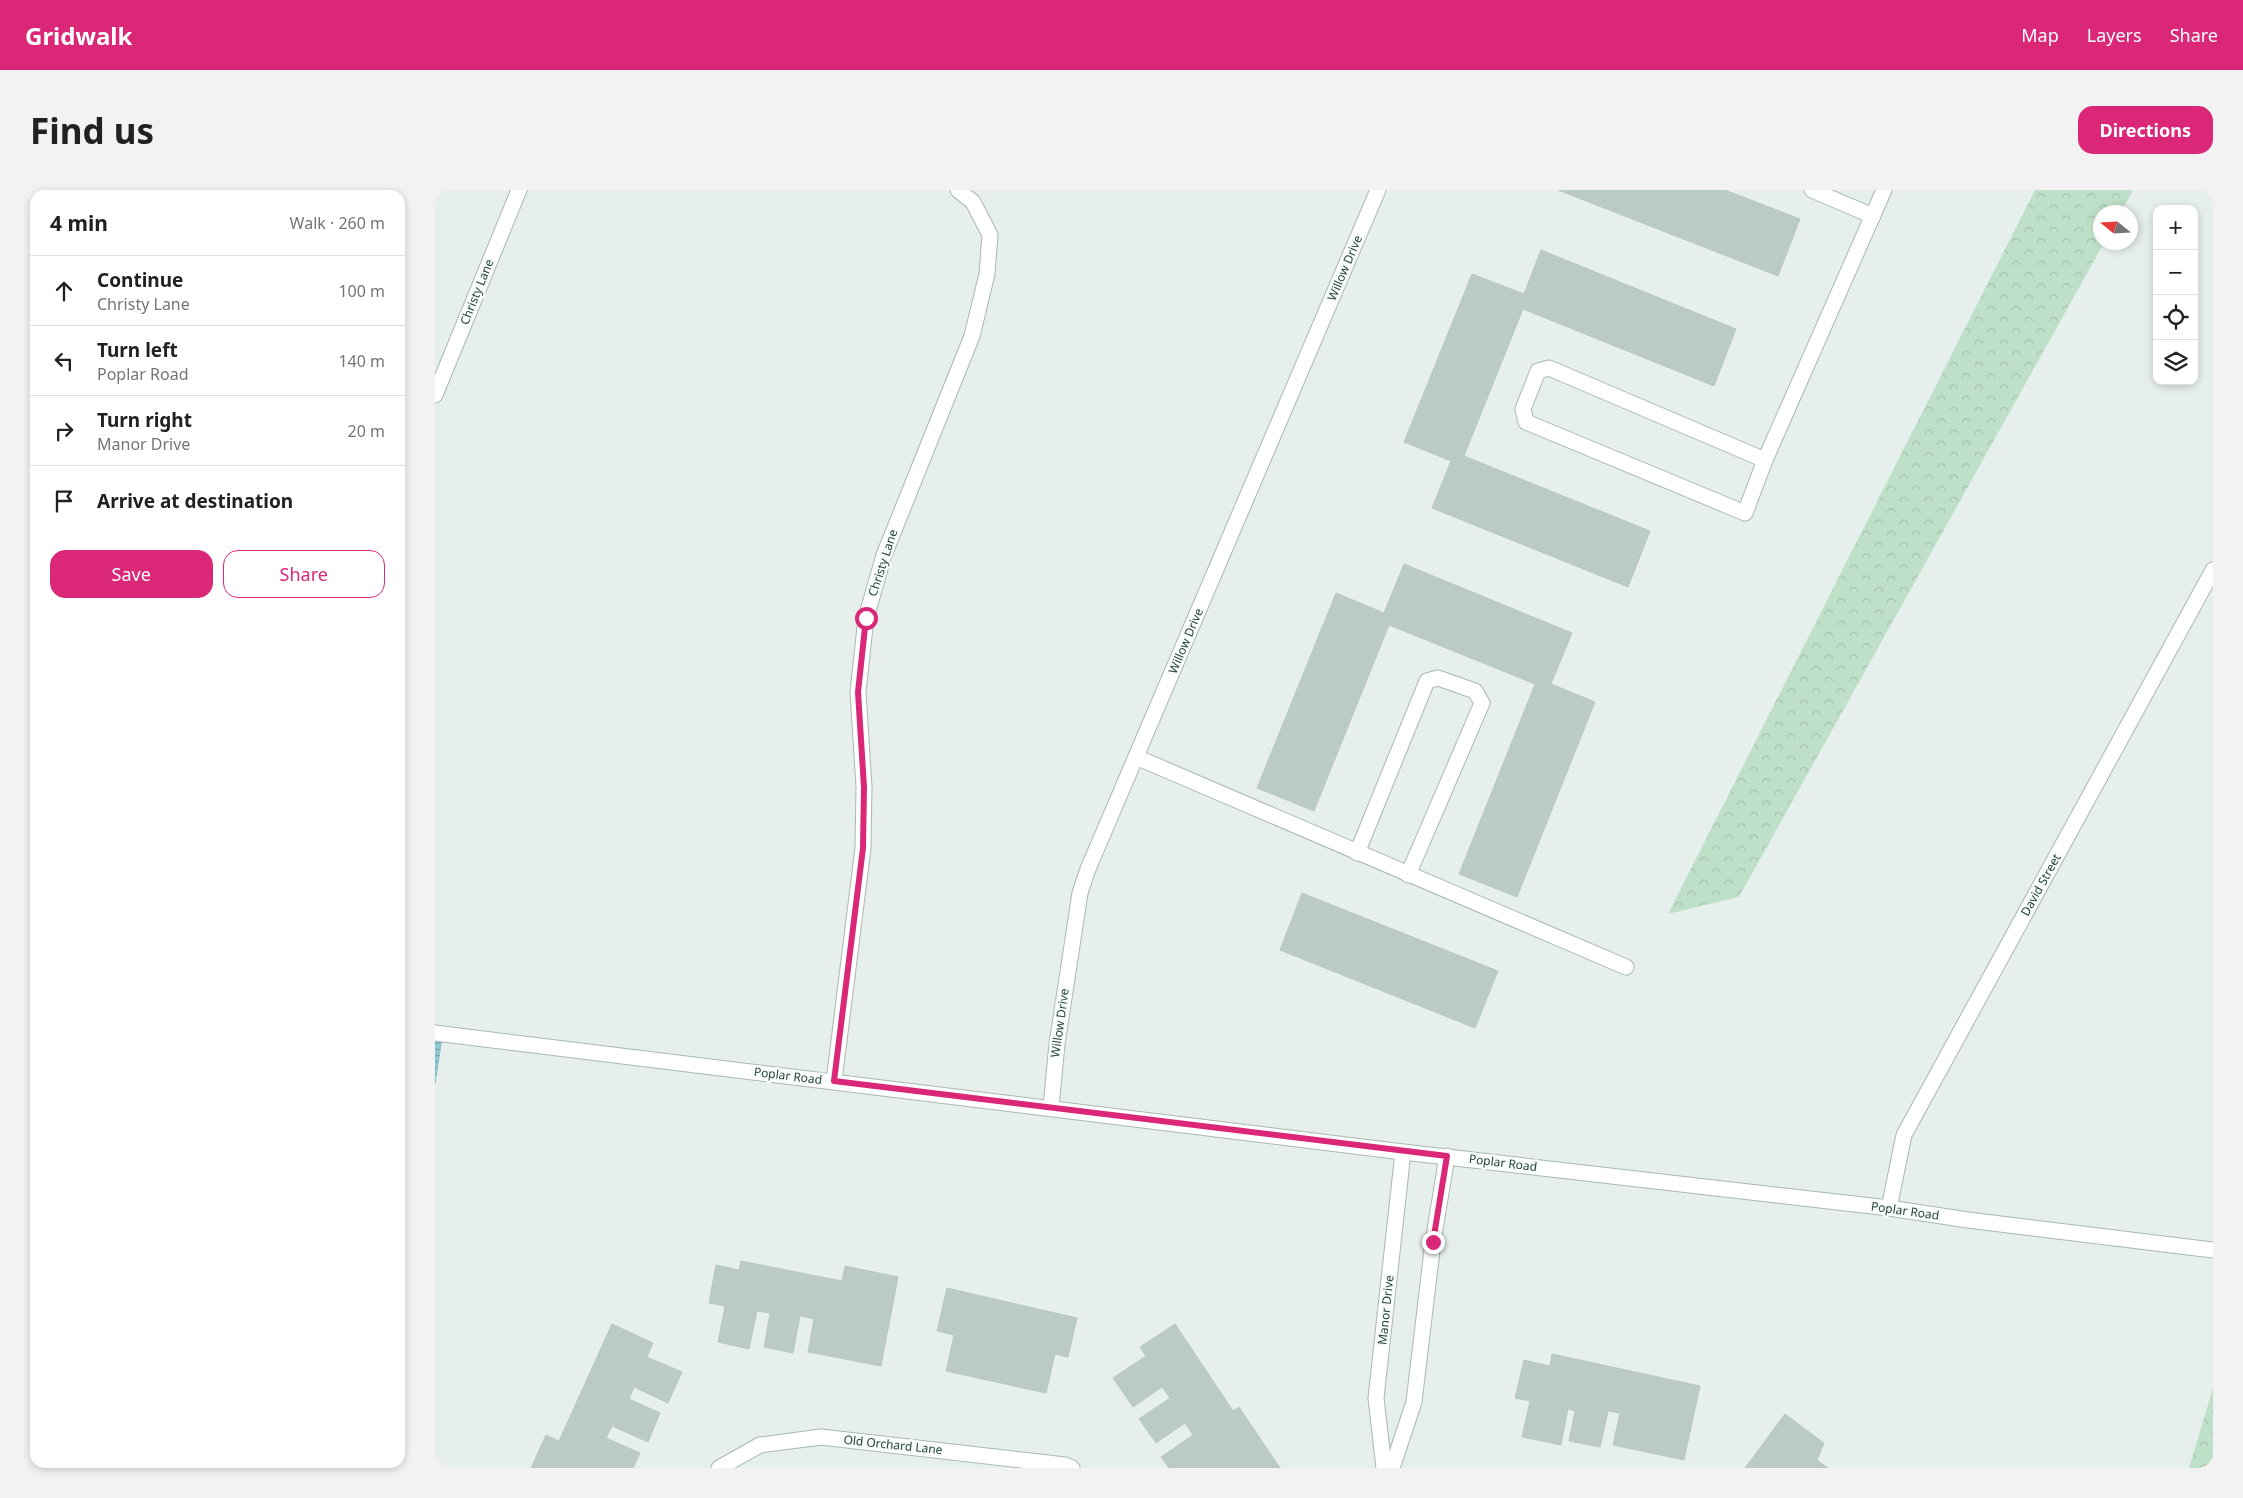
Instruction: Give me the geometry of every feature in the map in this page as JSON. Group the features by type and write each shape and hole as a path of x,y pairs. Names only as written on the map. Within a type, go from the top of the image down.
{"street":[{"name":"Christy Lane","path":"435,395 519,190"},
{"name":"Christy Lane","path":"834,1081 863,848 864,787 858,692 866,618 883,555 972,336 987,274 990,235 973,202 958,190"},
{"name":"Willow Drive","path":"1051,1107 1057,1044 1080,893 1136,757 1378,190"},
{"path":"1812,190 1873,216"},
{"path":"1765,460 1549,368 1538,371 1523,408 1526,422 1745,513 1765,460 1884,190"},
{"name":"David Street","path":"1889,1208 1904,1135 2213,570"},
{"path":"1357,853 1427,680 1438,678 1475,691 1482,703 1408,875"},
{"path":"1136,757 1626,967"},
{"name":"Poplar Road","path":"435,1033 1051,1107 1403,1152 1889,1208 1967,1220 2213,1250"},
{"name":"Manor Drive","path":"1384,1468 1376,1398 1403,1152"},
{"path":"1392,1468 1414,1402 1433,1242 1447,1156"},
{"name":"Old Orchard Lane","path":"719,1468 760,1445 821,1437 1055,1464 1072,1468"}],"green space":[{"path":"2035,190 2133,190 2125,205 2093,205 2093,250 2100,250 1739,897 1668,914"},
{"path":"2213,1388 2213,1468 2189,1468"}],"water":[{"path":"435,1040 442,1041 435,1087"}],"building":[{"path":"1558,190 1725,190 1800,219 1778,276"},
{"path":"1541,250 1736,329 1714,386 1523,309 1464,456 1650,531 1628,587 1432,508 1451,461 1404,442 1472,274 1524,294"},
{"path":"1404,564 1572,633 1551,684 1595,702 1517,897 1459,874 1535,684 1389,625 1314,811 1257,788 1336,593 1384,613"},
{"path":"1302,893 1498,971 1475,1028 1280,950"},
{"path":"741,1261 842,1281 845,1266 898,1277 881,1366 808,1352 814,1319 800,1316 793,1353 764,1347 770,1313 757,1311 749,1349 718,1342 725,1306 709,1303 716,1265 739,1270"},
{"path":"947,1288 1077,1318 1068,1357 1055,1354 1046,1393 946,1371 954,1335 937,1331"},
{"path":"612,1324 653,1343 647,1357 682,1372 668,1403 634,1387 629,1399 660,1413 648,1442 612,1426 606,1438 640,1453 633,1468 531,1468 546,1435 559,1441"},
{"path":"1175,1324 1233,1411 1239,1407 1280,1468 1169,1468 1161,1457 1193,1435 1185,1423 1156,1443 1139,1419 1170,1398 1162,1387 1133,1407 1113,1378 1146,1356 1140,1347"},
{"path":"1552,1354 1700,1386 1684,1460 1613,1445 1620,1413 1608,1411 1600,1447 1569,1441 1575,1411 1568,1409 1561,1445 1522,1437 1530,1401 1515,1398 1524,1360 1550,1366"},
{"path":"1785,1414 1824,1443 1817,1460 1828,1468 1745,1468"}],"route":[{"path":"866,618 858,692 864,787 863,848 834,1081 1447,1156 1433,1242"}]}
